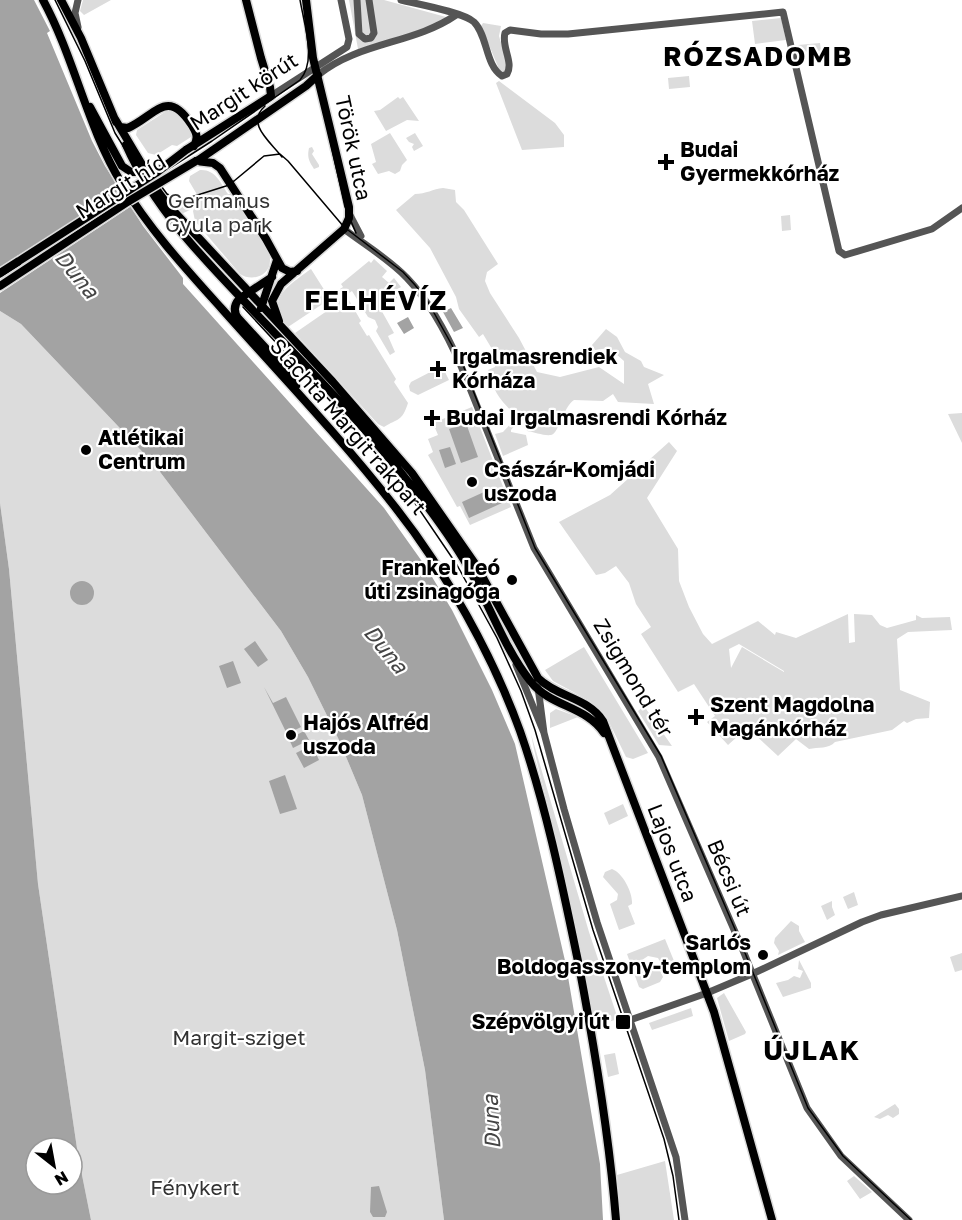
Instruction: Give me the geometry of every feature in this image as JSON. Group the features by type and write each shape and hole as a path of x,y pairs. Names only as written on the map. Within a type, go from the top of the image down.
{"main road":[{"path":"43,0 66,48 83,97 122,166 128,171 143,172"},
{"path":"61,0 81,38 118,124 143,172 184,238 265,322 383,451 422,500 472,573 513,654 538,690 560,704 592,718 609,740"},
{"path":"246,0 271,96"},
{"name":"Margit körút","path":"200,160 306,86 316,71 306,0"},
{"name":"Török utca","path":"316,71 349,207 349,218 344,229"},
{"name":"Margit körút","path":"193,146 271,96"},
{"name":"Slachta Margit rakpart","path":"83,97 108,159 135,204 169,250 370,476 426,550 473,631 501,686 521,734 542,806 574,944 598,1069 608,1135 616,1220"},
{"path":"118,124 128,128 162,107 180,109 196,133 193,146"},
{"path":"141,121 133,137 143,172 168,205 397,453 460,540 486,582 535,673 547,685 595,711 603,721 609,740"},
{"path":"118,124 138,157"},
{"name":"Margit híd","path":"0,273 156,173 173,158 193,146"},
{"path":"200,160 213,163 222,171 267,239 277,261 286,271 297,271"},
{"name":"Margit híd","path":"0,286 138,195 200,160"},
{"path":"249,306 262,308 273,301 281,284 344,229"},
{"path":"265,322 262,308 277,261"},
{"path":"272,277 241,298 236,304 236,315 283,367 313,411"},
{"path":"238,280 260,284"},
{"path":"273,301 275,314 284,329"},
{"path":"276,360 281,376"},
{"path":"441,527 453,539 460,540"},
{"name":"Lajos utca","path":"609,740 707,993 772,1220"}],"street":[{"path":"78,0 75,13 81,38"},
{"path":"316,71 345,50 349,39 341,0"},
{"path":"357,0 359,34 367,39 374,33 369,0"},
{"path":"401,0 468,18 476,24 495,70 502,76 510,69 503,36 510,30 568,34 783,12 839,251 845,255 932,229 962,208"},
{"path":"316,71 352,54 434,28 456,15"},
{"name":"Margit körút","path":"271,96 316,71"},
{"path":"349,207 353,223 361,236"},
{"path":"344,229 361,236 398,265 402,273"},
{"path":"344,229 402,273"},
{"name":"Zsigmond tér","path":"402,273 423,297 456,354 531,542 658,753"},
{"path":"513,654 544,733 580,867 676,1157 685,1220"},
{"path":"535,673 544,733"},
{"path":"542,714 549,706 560,704"},
{"name":"Bécsi út","path":"658,753 807,1108 841,1156 909,1220"},
{"path":"630,1020 707,993 752,974 862,922 881,915 962,896"}],"green space":[{"path":"83,0 111,0 84,15 80,11"},
{"path":"349,0 384,0 446,17 429,27 358,49"},
{"path":"781,18 786,40 755,44 752,21"},
{"path":"483,23 501,26 499,36 508,66 505,71 502,72 499,69 481,26"},
{"path":"820,43 821,51 827,50 823,58 812,60 809,51 800,53 798,45"},
{"path":"689,76 690,87 669,89 668,78"},
{"path":"499,81 555,123 564,135 564,147 522,150 496,83"},
{"path":"398,97 400,99 403,97 419,121 407,120 386,131 374,111 380,110"},
{"path":"168,110 177,113 192,134 191,137 156,155 148,153 136,135 137,130"},
{"path":"390,133 407,160 400,171 395,174 389,171 378,174 372,164 376,162 371,144"},
{"path":"415,133 423,146 414,151 412,147 414,144 406,138"},
{"path":"312,147 314,151 312,154 319,165 314,169 308,157 309,148"},
{"name":"Germanus Gyula park","path":"200,170 213,174 228,194 232,194 260,236 270,259 267,270 260,276 250,277 240,274 195,221 193,211 199,198 189,181 190,176"},
{"path":"443,188 455,190 456,202 464,210 498,264 487,272 485,281 537,372 560,377 599,367 624,384 624,361 609,348 595,350 592,345 606,329 617,337 625,352 641,361 644,367 664,375 648,384 654,404 618,402 613,394 603,401 574,400 551,435 527,431 524,420 520,419 511,432 526,435 528,445 503,456 495,434 503,432 517,417 498,396 488,370 495,367 498,359 483,334 479,337 459,309 456,297 430,248 396,210 415,194"},
{"path":"165,195 178,202 189,201 190,210 181,214"},
{"path":"790,215 791,230 782,231 781,216"},
{"path":"374,259 387,271 382,277 389,283 394,278 401,287 394,291 397,298 380,308 394,333 388,336 395,352 390,355 376,331 378,327 375,320 368,317 352,291 346,295 361,321 359,323 396,379 394,382 408,403 401,417 384,427 378,424 295,333 337,304 345,295 340,289 343,287 341,284"},
{"name":"Germanus Gyula park","path":"311,269 330,299 288,327 281,317 278,301 287,287"},
{"name":"Margit-sziget","path":"0,311 21,324 154,464 281,631 308,677 339,740 362,795 397,930 425,1070 444,1220 91,1220 84,1185 84,1136 75,1136 38,884 9,569 0,503"},
{"path":"442,366 449,380 418,395 410,391 411,382"},
{"name":"Császár-Komjádi uszoda","path":"472,407 511,507 470,525 460,506 457,507 428,455 433,452 428,439 438,435 433,423"},
{"path":"962,413 962,443 948,414"},
{"path":"669,442 677,451 647,498 678,549 679,581 703,634 712,644 758,621 775,635 776,632 796,638 848,614 849,643 855,642 854,614 872,615 880,625 887,628 916,620 916,615 922,618 950,617 952,630 908,632 897,639 900,690 930,702 929,718 916,719 907,723 904,721 892,730 835,742 830,746 809,749 796,739 778,756 753,733 749,726 728,745 707,722 715,716 694,684 678,692 641,634 651,627 636,604 629,583 616,566 605,573 596,575 559,522 610,495","holes":["739,644 784,671 742,647 731,668 729,649"]},
{"path":"584,647 648,753 633,759 626,757 606,716 590,701 553,681 545,670"},
{"path":"644,706 672,746 659,745 638,711"},
{"path":"556,709 578,717 550,728 550,713"},
{"path":"531,734 589,932 618,1019 595,1026 552,821"},
{"path":"623,804 628,816 609,825 604,813"},
{"path":"612,869 620,875 629,889 632,904 628,906 635,924 619,930 610,904 617,900 618,894 603,877 605,872"},
{"path":"854,892 858,905 848,909 843,897"},
{"path":"832,901 835,915 827,920 821,906"},
{"path":"791,921 799,926 805,942 778,955 779,951 774,943 775,938"},
{"path":"665,939 679,973 678,976 665,971 658,958 648,956 642,960 644,964 656,967 663,977 660,982 643,989 639,987 627,954"},
{"path":"962,953 962,970 955,972 950,957"},
{"path":"799,960 811,983 811,988 783,997 776,983 794,976 800,978 803,971 798,969"},
{"path":"724,993 746,1032 729,1041 717,998"},
{"path":"691,1008 693,1016 652,1030 649,1023"},
{"path":"615,1053 619,1074 608,1077 604,1055"},
{"path":"895,1104 899,1109 899,1114 893,1118 888,1115 880,1119 874,1117"},
{"path":"665,1161 674,1220 621,1220 617,1175"},
{"path":"854,1176 872,1192 860,1199 847,1181"}],"water":[{"name":"Duna","path":"0,0 34,0 50,31 47,33 92,141 143,226 183,278 183,284 384,508 426,567 452,610 492,690 515,744 566,965 600,1164 603,1220 444,1220 425,1070 397,930 362,795 339,740 308,677 281,631 154,464 21,324 0,311"},
{"path":"451,308 463,328 454,332 443,312"},
{"path":"408,317 414,328 404,334 397,323"},
{"path":"466,423 478,457 461,463 449,429"},
{"path":"450,447 456,464 445,468 439,450"},
{"path":"495,487 502,503 469,518 462,502"},
{"path":"0,503 9,569 38,884 75,1136 24,1136 24,1196 84,1196 84,1185 91,1220 0,1220"},
{"path":"82,581 91,584 94,593 91,602 82,605 73,602 70,593 73,584"},
{"path":"255,641 268,660 258,667 244,649"},
{"path":"233,661 241,683 227,688 219,666"},
{"path":"264,687 273,703 286,697 301,727 287,734"},
{"path":"304,731 309,740 293,748 289,739"},
{"path":"312,745 319,760 304,768 296,753"},
{"path":"285,775 297,809 280,814 269,781"},
{"path":"379,1186 387,1212 385,1217 373,1217 370,1212 371,1187"}],"pier":[{"path":"123,189 133,205 0,293 0,267"}],"tram line":[{"path":"55,0 85,61 115,133 125,149 147,167 167,194 185,199 226,186 264,156 280,154 344,227 403,272 428,302 463,365 535,548 661,756 808,1108 843,1156 911,1220"},
{"path":"0,277 212,141 300,80 305,72 309,53 300,0"},
{"path":"312,59 345,207 356,233"},
{"path":"265,106 258,119 259,126 282,157"},
{"path":"243,307 346,418 404,487 457,565 497,638 521,691 535,730 593,930 664,1139 673,1176 679,1220"}],"place":[{"name":"Budai Gyermekkórház","path":"666,162"},
{"name":"Irgalmasrendiek Kórháza","path":"438,369"},
{"name":"Budai Irgalmasrendi Kórház","path":"432,418"},
{"name":"Atlétikai Centrum","path":"86,450"},
{"name":"Császár-Komjádi uszoda","path":"472,482"},
{"name":"Frankel Leó úti zsinagóga","path":"512,580"},
{"name":"Szent Magdolna Magánkórház","path":"696,717"},
{"name":"Hajós Alfréd uszoda","path":"291,735"},
{"name":"Sarlós Boldogasszony-templom","path":"763,955"},
{"name":"Szépvölgyi út","path":"623,1022"}],"district":[{"name":"RÓZSADOMB","path":"758,57"},
{"name":"FELHÉVÍZ","path":"376,301"},
{"name":"ÚJLAK","path":"812,1051"}],"park label":[{"name":"Fénykert","path":"195,1188"}]}
